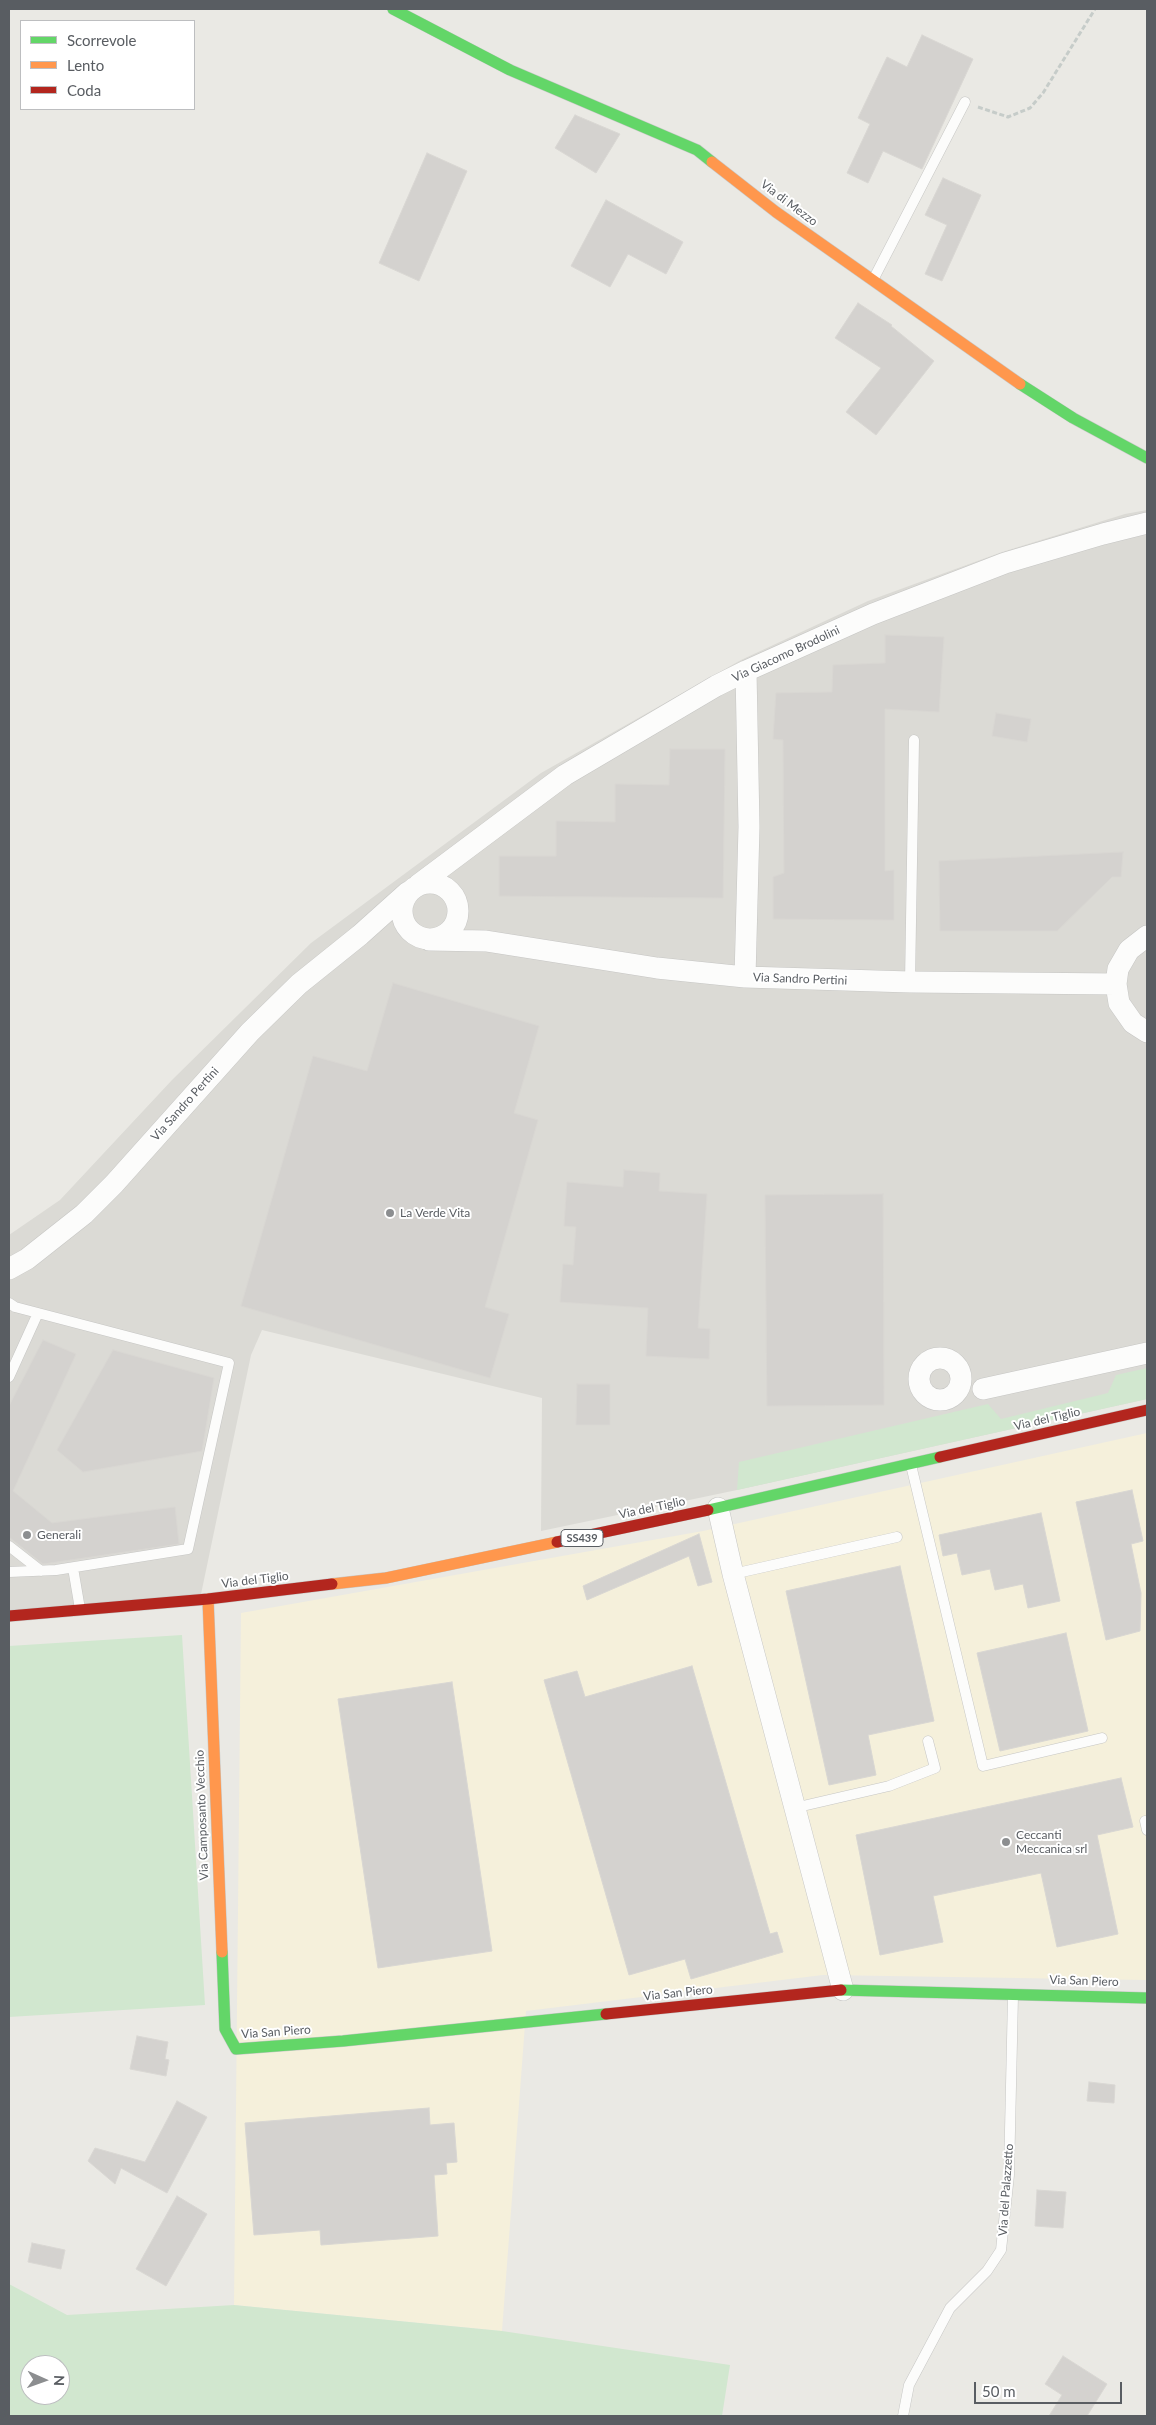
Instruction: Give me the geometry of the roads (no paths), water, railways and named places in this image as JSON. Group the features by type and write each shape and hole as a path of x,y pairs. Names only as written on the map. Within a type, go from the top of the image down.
{"street":[{"name":"Via di Mezzo","path":"392,9 510,70 697,150 776,212 993,367 1073,418 1147,458"},
{"name":"Via Giacomo Brodolini","path":"413,888 565,775 716,686 746,671 873,614 1005,563 1147,523"},
{"path":"745,977 749,827 746,671"},
{"path":"458,854 450,878 456,900 458,914 455,924 449,932 440,938 422,938 408,930 401,915 401,907 413,888 428,882 439,884 448,889 456,900 466,922 486,941"},
{"name":"Via Sandro Pertini","path":"9,1269 27,1259 84,1214 114,1184 250,1032 299,984 360,936 413,888"},
{"name":"Via Sandro Pertini","path":"360,936 383,930 398,931 422,938 486,941 657,968 745,977 910,982 1116,984"},
{"path":"1147,936 1129,950 1118,969 1116,984 1119,1003 1133,1023 1147,1032"},
{"path":"983,1389 973,1386 960,1374 955,1365 943,1358 931,1360 921,1368 919,1384 923,1393 932,1399 947,1399 1147,1352"},
{"path":"947,1399 959,1387 960,1374"},
{"name":"Via del Tiglio","path":"9,1616 208,1599 386,1578 718,1508 1147,1410"},
{"path":"718,1508 733,1574 843,1990"},
{"name":"Via Camposanto Vecchio","path":"208,1599 225,2029"},
{"name":"Via San Piero","path":"225,2029 236,2049 343,2041 843,1990 1147,1998"}],"lane":[{"path":"873,280 965,102"},
{"path":"910,982 914,740"},
{"path":"9,1303 15,1307 229,1363 188,1549 73,1568 9,1572"},
{"path":"9,1376 38,1313"},
{"path":"911,1464 983,1766 1102,1738"},
{"path":"733,1574 897,1536"},
{"path":"9,1546 41,1571"},
{"path":"73,1568 80,1610"},
{"path":"794,1808 888,1786 935,1768 928,1740"},
{"name":"Via del Palazzetto","path":"903,2416 909,2385 950,2308 987,2271 1001,2250 1009,2176 1013,1993"}],"place":[{"name":"La Verde Vita","path":"390,1213"},
{"name":"Generali","path":"27,1535"},
{"name":"Ceccanti Meccanica srl","path":"1006,1842"}]}
